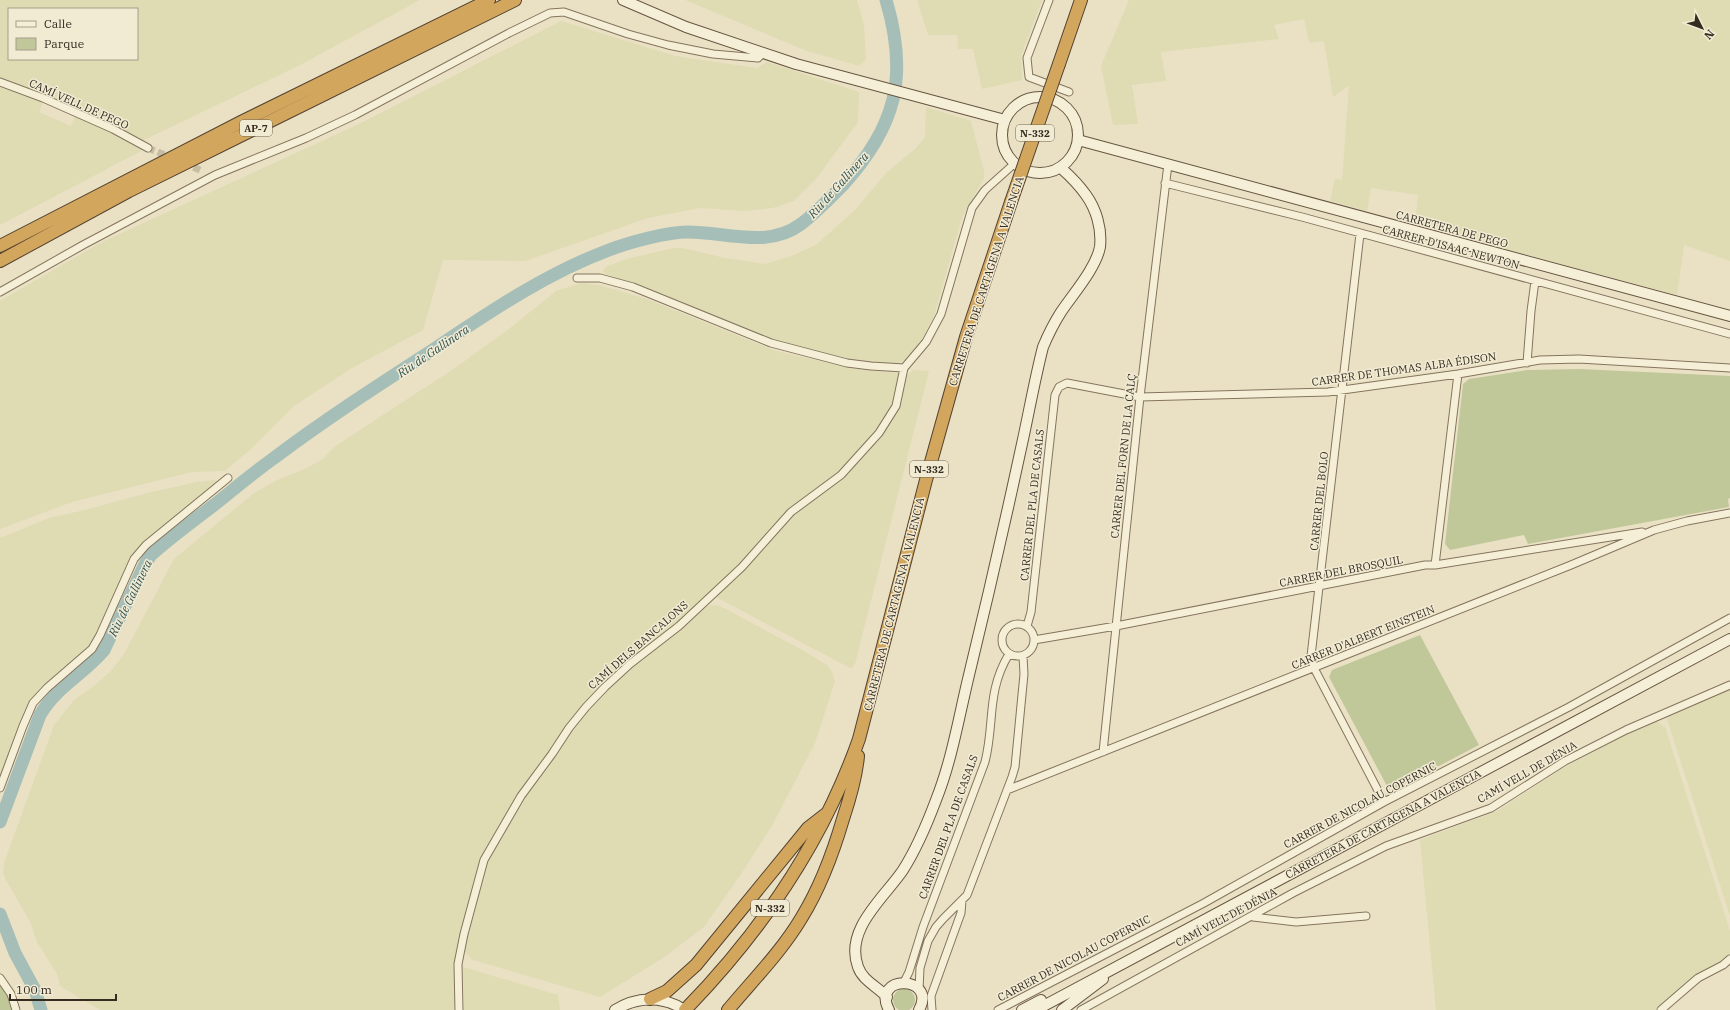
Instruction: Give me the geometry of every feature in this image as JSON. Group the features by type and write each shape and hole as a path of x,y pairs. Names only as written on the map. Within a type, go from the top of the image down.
{"highway":[{"name":"AP-7","path":"0,246 227,129 489,0"},
{"name":"AP-7","path":"0,261 129,191 515,0"},
{"name":"CARRETERA DE CARTAGENA A VALENCIA","path":"684,1010 723,969 760,923 809,848 830,810 849,768 859,739 926,480 966,337 1081,0"},
{"path":"728,1010 784,944 802,918 819,888 835,848 856,778 859,739"},
{"path":"650,999 667,991 696,965 808,828 830,810"}],"main road":[{"path":"623,0 686,27 763,53 858,81 1005,120"},
{"path":"1029,98 1050,98 1061,103 1069,110 1075,119 1078,129 1078,140 1072,155 1061,168 1042,174 1032,173 1022,170 1007,156 1003,144 1002,132 1005,120 1011,110 1019,103 1029,98"},
{"name":"CARRETERA DE PEGO","path":"1078,140 1730,316"},
{"path":"888,1006 874,985 862,974 856,960 856,947 859,933 869,916 904,869 928,822 938,795 947,766 974,656 1043,347 1051,329 1091,267 1100,247 1099,227 1093,206 1080,187 1061,168"},
{"name":"CARRETERA DE CARTAGENA A VALENCIA","path":"1036,1010 1730,639"},
{"path":"1022,1010 1079,981 1118,966"},
{"path":"1062,1010 1084,995 1118,966"},
{"path":"874,985 886,988 904,982 912,984 919,990 922,999 920,1009"},
{"path":"888,1006 893,986"},
{"path":"615,1010 636,1000 650,999 667,1001 684,1010"}],"street":[{"path":"1049,0 1028,58 1029,77 1069,92"},
{"path":"0,292 83,245 215,175 306,138 355,115 508,33 550,13 564,12 628,34 668,45 713,54 758,58 763,53"},
{"name":"CAMÍ VELL DE PEGO","path":"0,82 64,107 112,129 148,148"},
{"path":"577,278 600,278 634,287 771,343 846,363 904,368 926,342 941,314 972,208 985,190 1014,164"},
{"name":"CARRER DEL FORN DE LA CALÇ","path":"1103,752 1140,396 1168,164"},
{"name":"CARRER D'ISAAC NEWTON","path":"1165,182 1295,215 1730,334"},
{"name":"CARRER DEL BOLO","path":"1360,234 1311,656 1314,668 1384,802"},
{"path":"1527,362 1535,281"},
{"name":"CARRER DE THOMAS ALBA ÉDISON","path":"1059,387 1066,383 1140,396 1328,392 1458,374 1527,362 1579,359 1730,368"},
{"name":"CAMÍ DELS BANCALONS","path":"459,1010 458,964 464,934 484,860 521,796 552,754 568,728 604,687 630,664 679,626 742,567 791,512 841,475 879,433 896,406 904,368"},
{"path":"1435,565 1458,374"},
{"name":"CARRER DEL PLA DE CASALS","path":"1027,626 1031,612 1055,395 1059,387"},
{"path":"0,788 33,703 47,688 92,649 100,635 134,559 146,546 228,478"},
{"name":"CARRER D'ALBERT EINSTEIN","path":"1008,790 1571,565 1654,530 1687,521 1730,513"},
{"name":"CARRER DEL BROSQUIL","path":"1034,640 1116,626 1425,565 1435,565 1654,530"},
{"name":"CARRER DE NICOLAU COPERNIC","path":"998,1010 1204,903 1384,802 1569,707 1730,618"},
{"path":"1016,624 1027,626 1032,632 1034,640 1031,651 1023,656 1016,657 1009,654 1002,645 1002,637 1005,630 1016,624"},
{"name":"CARRER DEL PLA DE CASALS","path":"904,982 909,972 923,927 985,762 994,692 1000,671 1009,654"},
{"path":"919,990 920,968 931,935 948,912 962,901 969,890 1008,790 1015,767 1024,674 1023,656"},
{"name":"CAMÍ VELL DE DÉNIA","path":"1081,1010 1293,893 1386,846 1491,808 1564,761 1626,730 1730,685"},
{"path":"932,1010 932,996 961,913 962,901"},
{"path":"1253,916 1296,922 1366,916"},
{"path":"1661,1010 1698,978 1723,965 1730,959"},
{"path":"0,978 11,994 16,1010"}],"shaded area":[{"path":"0,0 420,0 300,65 142,141 0,79"},
{"path":"685,0 857,0 864,25 866,59 859,66 807,51"},
{"path":"917,0 1042,0 1021,56 1022,80 982,89 973,49 958,49 957,35 928,35"},
{"path":"1129,0 1730,0 1730,261 1684,245 1677,295 1415,225 1418,195 1371,188 1367,211 1330,201 1335,179 1342,180 1349,85 1333,97 1324,41 1309,43 1304,19 1274,25 1279,39 1161,52 1166,81 1132,85 1138,124 1113,125 1101,66"},
{"path":"561,21 675,56 757,68 767,62 859,92 858,122 816,179 794,201 773,208 743,211 700,208 648,218 525,261 443,260 423,330 352,368 294,406 252,448 225,471 192,472 72,502 0,529 0,301 100,243 361,123"},
{"path":"0,84 43,102 39,112 71,126 75,116 128,139 143,150 0,225"},
{"path":"926,107 971,121 984,171 984,178 962,217 934,316 924,336 908,358 897,365 865,363 782,343 604,273 603,270 606,267 626,259 674,248 682,248 725,258 766,264 794,255 817,244 856,209 886,173 915,149 925,137"},
{"path":"581,283 599,285 647,299 776,351 857,369 899,373 901,376 895,405 884,424 842,470 797,504 740,564 677,625 581,707 495,835 464,923 456,1010 100,1010 60,986 57,974 37,942 30,922 6,880 3,873 4,863 54,725 74,700 111,671 124,654 174,559 254,493 277,480 307,468 323,459 334,447 458,366 510,328 556,291"},
{"path":"914,370 929,371 855,664 852,668 850,668 714,596 788,518 875,442 892,422 898,409 905,377"},
{"path":"214,480 220,482 140,549 91,647 51,679 37,694 0,778 0,538 49,518 147,493 197,482"},
{"path":"709,605 720,606 804,651 827,665 832,672 835,681 815,743 773,824 741,874 704,927 663,958 600,997 473,960 465,952 466,942 486,863 522,802 580,718 601,695 647,654 704,607"},
{"path":"1730,690 1730,916 1667,719 1668,716"},
{"path":"1656,721 1665,727 1730,931 1730,957 1716,966 1693,977 1673,998 1657,1010 1436,1010 1420,840 1497,811 1560,770 1627,733"},
{"path":"463,967 558,995 560,1010 464,1010"}],"green space":[{"path":"1580,369 1730,376 1729,507 1528,544 1524,535 1450,550 1445,544 1463,384 1469,379 1528,370"},
{"path":"1420,635 1479,745 1395,789 1388,788 1329,677 1332,670"},
{"path":"0,984 13,1005 13,1010 0,1010"},
{"path":"904,989 912,992 915,1000 912,1008 904,1011 896,1008 893,1000 896,992"}],"waterway":[{"name":"Riu de Gallinera","path":"0,822 40,715 54,696 96,659 104,650 145,564 151,555 174,535 266,464 349,405 491,311 560,271 584,260 627,244 679,232 761,238 775,236 788,232 817,211 842,186 860,164 875,143 886,122 893,100 896,77 896,53 893,28 886,0"},
{"name":"Riu de Gallinera","path":"0,914 15,953 35,990 41,1010"}],"tunnel":[{"path":"148,148 172,158"},
{"path":"184,163 202,171"}]}
